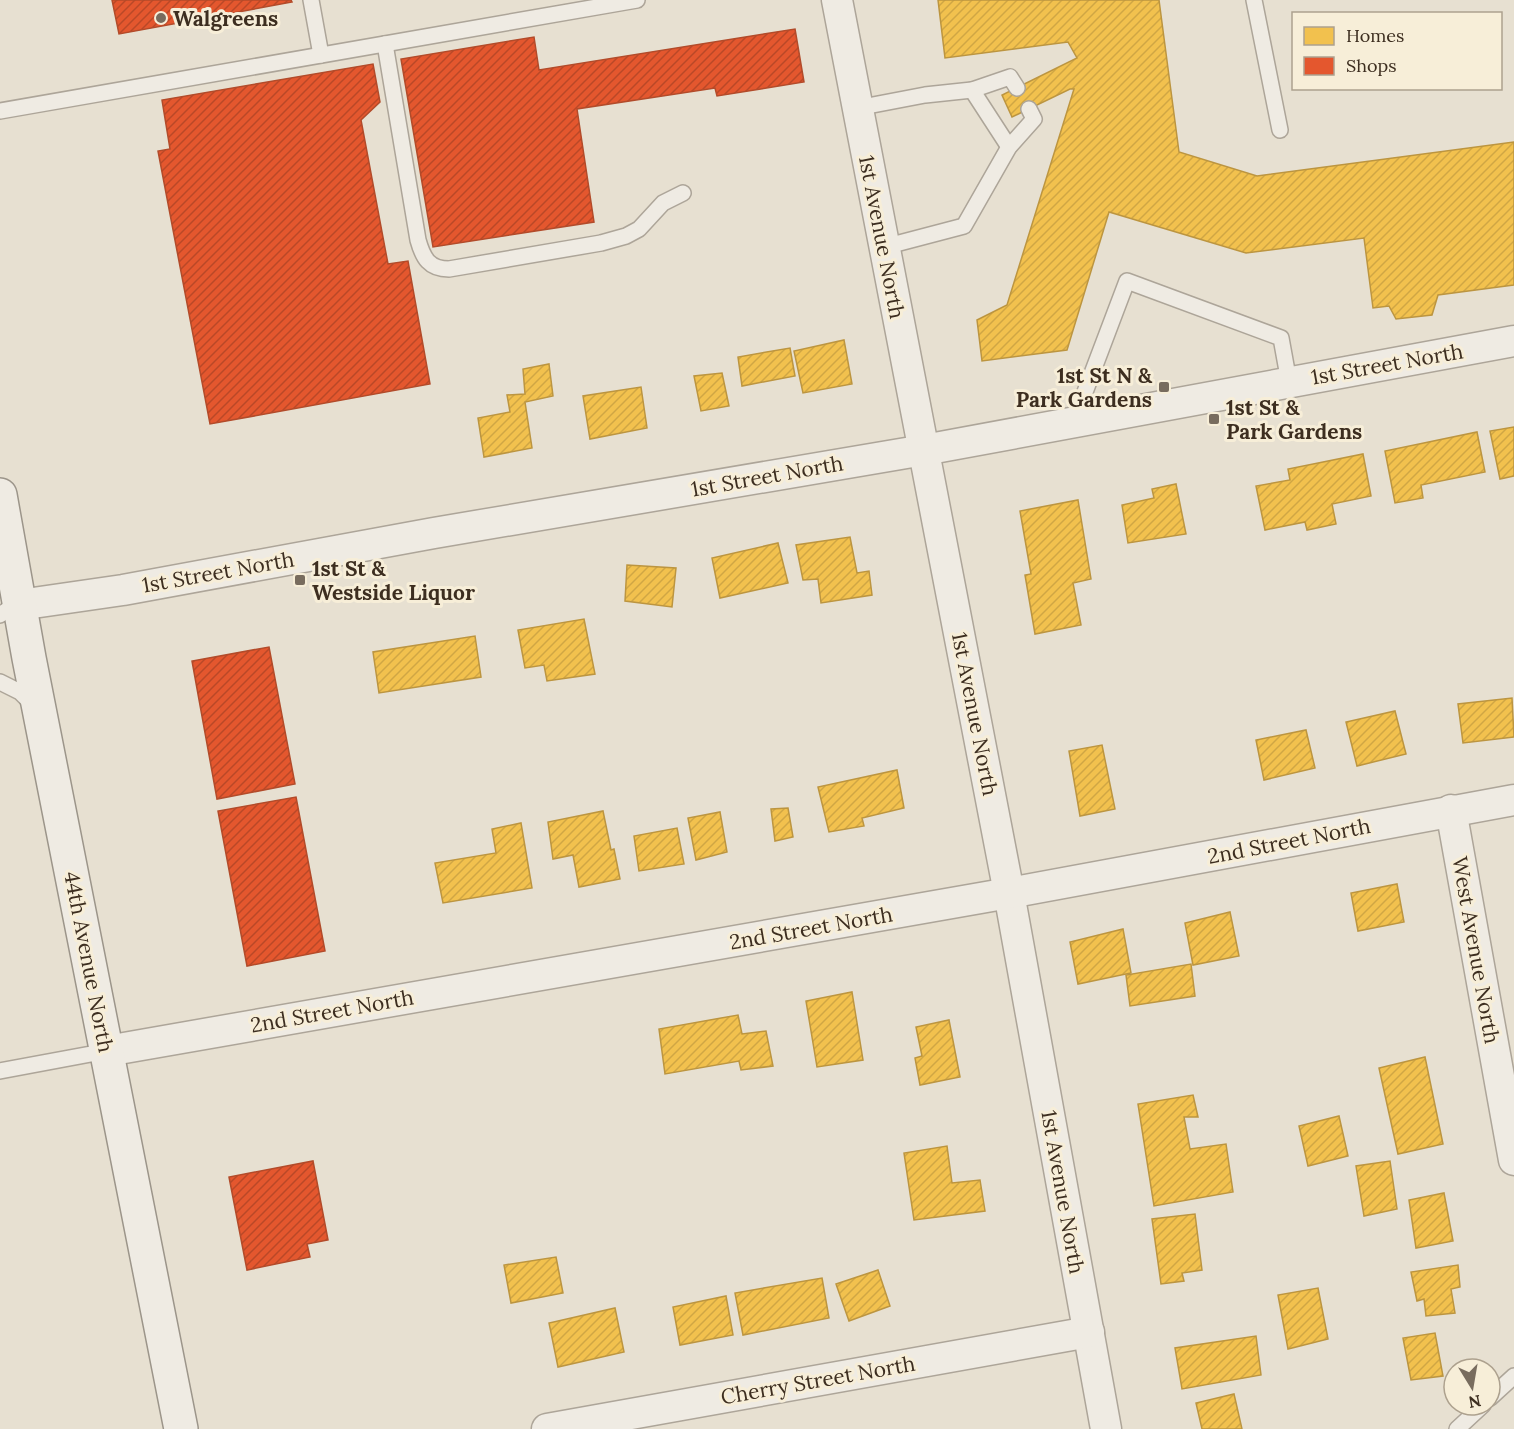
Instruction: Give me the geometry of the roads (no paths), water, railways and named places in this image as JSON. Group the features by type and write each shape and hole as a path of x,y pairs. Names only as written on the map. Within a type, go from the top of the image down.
{"main road":[{"name":"44th Avenue North","path":"0,495 10,610 39,711 181,1429"}],"street":[{"name":"1st Avenue North","path":"837,0 1009,893 1106,1429"},
{"name":"1st Street North","path":"10,610 434,533 924,450 1514,341"},
{"name":"2nd Street North","path":"107,1051 1009,893 1514,800"},
{"name":"West Avenue North","path":"1450,810 1514,1160"},
{"name":"Cherry Street North","path":"547,1429 1089,1332"}],"lane":[{"path":"311,0 321,55"},
{"path":"0,111 637,0"},
{"path":"1254,0 1280,130"},
{"path":"385,44 418,240 422,254 434,267 449,269 602,243 626,236 639,229 663,203 683,193"},
{"path":"857,108 925,94 972,90 1010,77 1017,88"},
{"path":"972,90 1009,147"},
{"path":"884,248 964,226 1009,147 1034,119 1029,109"},
{"path":"1074,421 1127,281 1281,338 1289,382"},
{"path":"0,682 20,692 39,711"},
{"path":"0,1071 107,1051"},
{"path":"1502,1387 1514,1376"},
{"path":"1457,1429 1470,1417"}],"place":[{"name":"Walgreens","path":"161,18"},
{"name":"1st St N & Park Gardens","path":"1164,387"},
{"name":"1st St & Park Gardens","path":"1214,419"},
{"name":"1st St & Westside Liquor","path":"300,580"}]}
